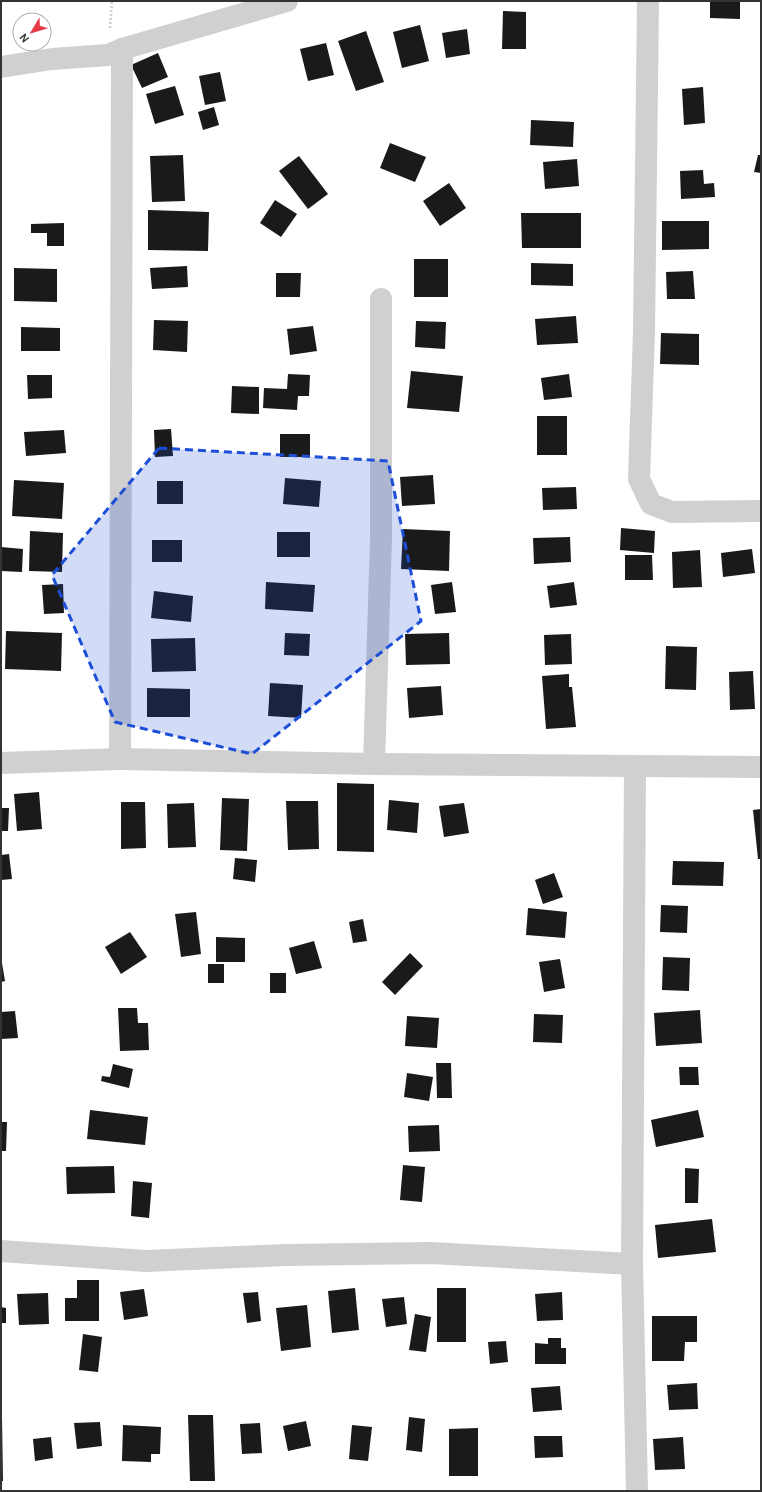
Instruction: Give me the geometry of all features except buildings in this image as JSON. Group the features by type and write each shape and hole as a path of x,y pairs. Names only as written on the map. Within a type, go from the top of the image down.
{"street":[{"path":"1,67 52,59 108,55 122,49 287,1"},
{"path":"648,1 644,332 639,479 651,504 672,512 761,512"},
{"path":"120,759 122,49"},
{"path":"374,764 381,538 381,299"},
{"path":"1,763 120,759 374,764 761,767"},
{"path":"635,766 632,1264 637,1491"},
{"path":"1,1251 146,1261 286,1255 430,1253 632,1264"}],"highlighted area":[{"path":"159,448 388,461 421,621 252,754 115,722 52,575"}]}
